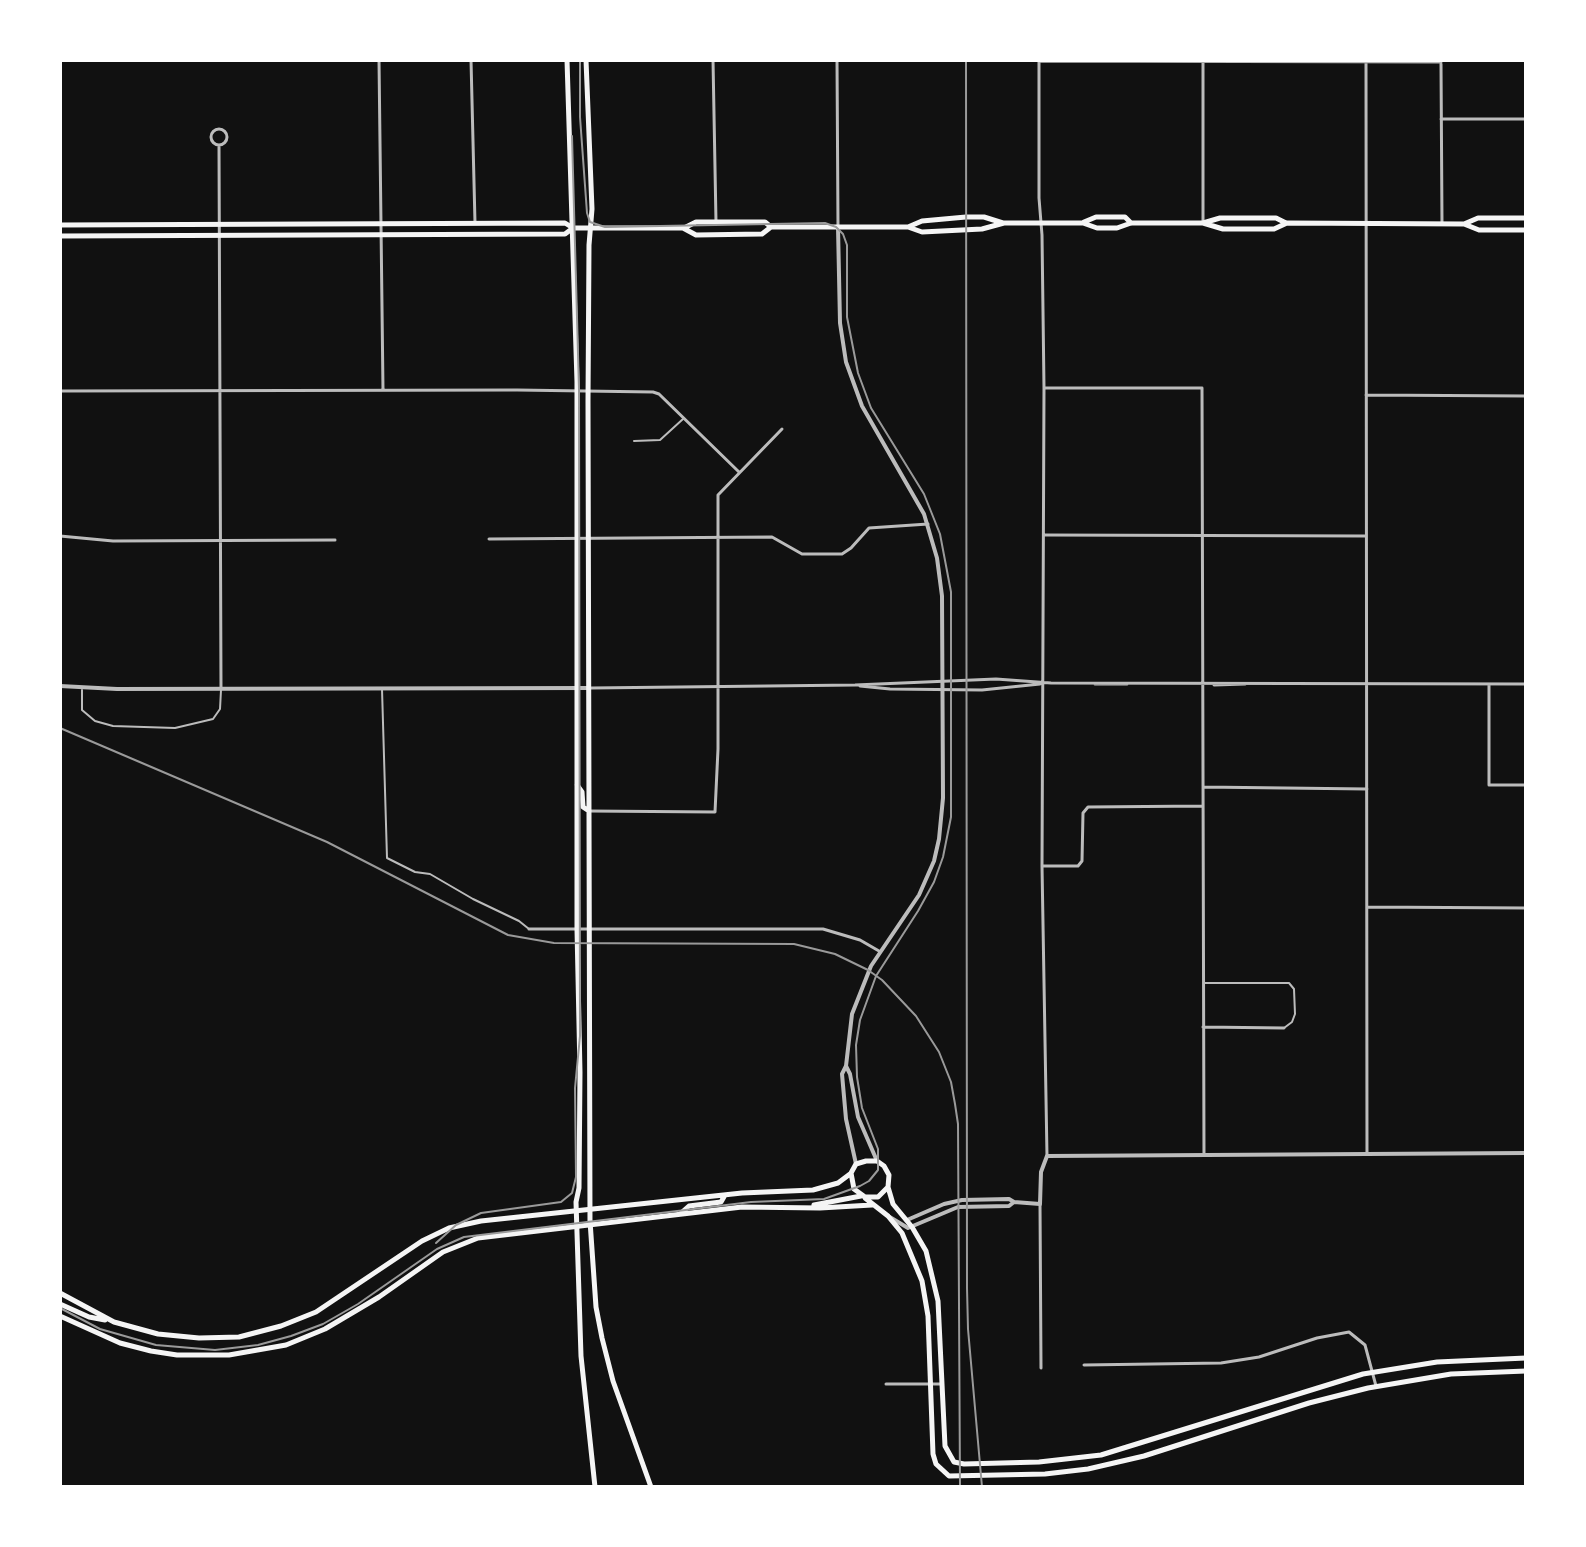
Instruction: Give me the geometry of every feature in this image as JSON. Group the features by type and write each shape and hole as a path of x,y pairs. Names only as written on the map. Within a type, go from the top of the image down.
{"main road":[{"path":"567,60 577,390 580,1072 576,1211 579,1319 595,1487"},
{"path":"586,60 591,175 588,390 590,1223 599,1323 610,1371 651,1487"},
{"path":"908,227 922,221 966,217 984,217 1004,223"},
{"path":"1083,223 1096,217 1125,217 1131,223"},
{"path":"683,228 696,235 762,234 771,227 908,227 922,232 982,229 1004,223 1083,223 1097,228 1122,228 1131,223 1203,223 1220,218 1276,218 1287,223 1464,224 1479,230 1526,230"},
{"path":"1464,224 1478,218 1526,218"},
{"path":"60,225 565,223 573,228 683,228 696,222 765,222 771,227"},
{"path":"1203,223 1223,229 1274,229 1287,223"},
{"path":"60,236 565,234 573,228"},
{"path":"577,785 582,792 583,807 589,811"},
{"path":"60,1304 89,1317 158,1334 239,1337 281,1326 329,1305 422,1241 449,1228 481,1221 725,1195 821,1189 838,1183 851,1173 856,1164 877,1161 887,1170 893,1204 926,1251 937,1290 945,1446 954,1462 993,1464 1063,1460 1109,1453 1373,1372 1437,1362 1526,1358"},
{"path":"851,1173 854,1189 888,1216 909,1244 922,1281 927,1306 934,1460 946,1475 1045,1474 1107,1465 1309,1403 1376,1386 1451,1374 1526,1371"},
{"path":"805,1206 863,1196 878,1197 888,1187"},
{"path":"679,1214 689,1206 721,1202 725,1195"},
{"path":"60,1316 120,1343 151,1351 211,1356 264,1350 286,1345 342,1321 435,1257 467,1241 590,1223 749,1207 873,1205"},
{"path":"60,1293 114,1322"}],"street":[{"path":"379,60 383,390"},
{"path":"471,60 475,223"},
{"path":"713,60 716,222"},
{"path":"837,60 840,323 851,378 866,414 914,493 928,524 941,575 943,798 937,850 927,879 908,915 879,951 856,1001 846,1066 842,1074 846,1119 856,1164"},
{"path":"1041,1368 1040,1204 1041,1172 1047,1156 1042,866 1045,535 1039,60 1441,61 1442,224"},
{"path":"1203,61 1203,223"},
{"path":"1366,61 1367,1154"},
{"path":"1441,119 1526,119"},
{"path":"219,128 228,136 226,142 219,145 213,143 211,138 219,128"},
{"path":"82,688 82,710 95,721 113,726 175,728 213,719 220,709 219,145"},
{"path":"1044,388 1202,388 1204,1155"},
{"path":"60,391 653,392 659,394 739,472"},
{"path":"1366,395 1526,396"},
{"path":"634,441 660,440 683,419"},
{"path":"589,811 715,812 718,749 718,495 782,429"},
{"path":"489,539 772,537 802,554 842,554 869,528 928,524"},
{"path":"1045,535 1366,536"},
{"path":"60,536 113,541 335,540"},
{"path":"60,686 589,688 855,685 1000,679 1105,686 1131,683 1226,686 1526,684"},
{"path":"855,685 941,691 1031,687 1043,683"},
{"path":"1489,684 1489,785 1526,785"},
{"path":"382,688 387,858 410,870 430,874 529,929 823,929 860,940 879,951"},
{"path":"1203,787 1367,789"},
{"path":"1042,866 1078,866 1082,861 1083,813 1088,807 1203,806"},
{"path":"1367,907 1526,908"},
{"path":"1203,983 1289,983 1294,989 1295,1014 1292,1022 1284,1028 1203,1027"},
{"path":"846,1066 858,1117 877,1161"},
{"path":"1047,1156 1526,1153"},
{"path":"906,1220 958,1201 1009,1199 1040,1204"},
{"path":"888,1216 904,1227 912,1227 945,1210 1009,1206 1014,1202"},
{"path":"1084,1365 1221,1363 1259,1357 1345,1332 1354,1334 1365,1345 1376,1386"},
{"path":"886,1384 942,1384"}],"tram line":[{"path":"60,1308 100,1329 156,1345 215,1350 258,1345 323,1324 358,1304 437,1249 464,1237 751,1202 824,1199 860,1186 878,1170 878,1149 862,1108 857,1077 856,1045 860,1020 876,976 934,882 951,817 951,592 940,534 924,494 871,408 858,373 847,317 847,245 843,234 825,223 605,227 590,222 580,117 580,60"},
{"path":"436,1243 456,1225 481,1213 561,1202 572,1193 576,1177 575,1088 580,1036 579,390 572,136"},
{"path":"60,728 327,842 508,935 554,943 794,944 835,954 882,980 916,1016 939,1052 951,1082 955,1104 958,1124 960,1487"}],"railway":[{"path":"966,60 967,1288 982,1487"}]}
